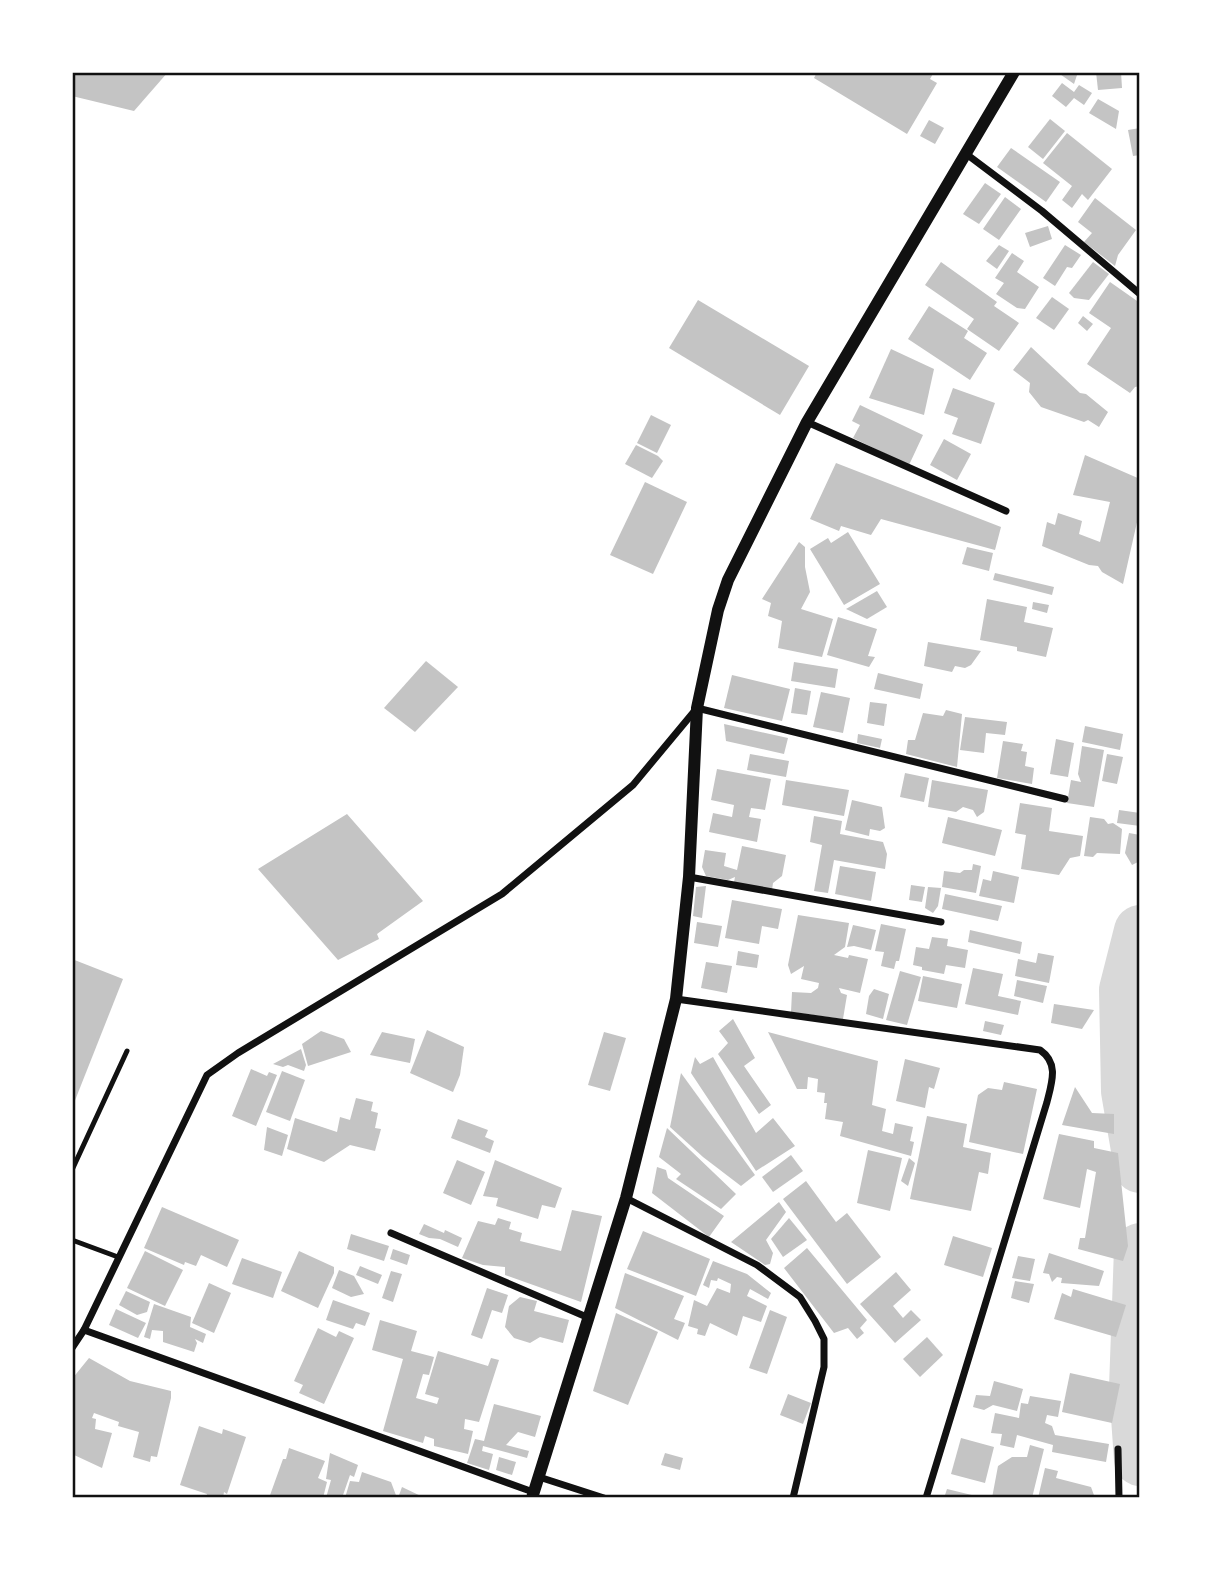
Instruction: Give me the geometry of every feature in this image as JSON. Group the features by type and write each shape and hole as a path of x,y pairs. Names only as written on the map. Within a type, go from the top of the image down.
{"street":[{"path":"83,1330 533,1495 626,1198 676,999 689,877 697,708 718,610 728,580 807,422 1014,72"},
{"path":"964,153 1042,211 1140,294"},
{"path":"807,422 1006,512"},
{"path":"697,708 1065,799"},
{"path":"72,1348 207,1076 238,1053 502,894 633,785 697,708"},
{"path":"689,877 941,922"},
{"path":"676,999 1040,1050 1051,1060 1053,1069 1047,1102 926,1498"},
{"path":"626,1198 757,1265 800,1297 815,1321 824,1339 824,1367 793,1498"},
{"path":"391,1233 589,1318"},
{"path":"1118,1450 1119,1498"},
{"path":"539,1477 604,1498"}],"lane":[{"path":"72,1170 127,1051"},
{"path":"72,1240 118,1258"}],"building":[{"path":"72,72 168,72 134,111 72,96"},
{"path":"817,72 934,72 930,79 937,83 907,134 814,78"},
{"path":"1057,72 1078,72 1074,84"},
{"path":"1096,72 1121,72 1122,88 1098,90"},
{"path":"1062,83 1074,92 1079,85 1092,93 1084,105 1074,98 1066,107 1052,96"},
{"path":"1098,99 1119,111 1116,129 1089,113"},
{"path":"1050,119 1065,131 1043,159 1028,147"},
{"path":"929,120 944,128 935,144 920,136"},
{"path":"1140,128 1140,155 1133,156 1128,130"},
{"path":"1067,133 1112,169 1088,200 1082,194 1072,208 1062,200 1072,186 1043,163"},
{"path":"1011,148 1060,182 1046,202 997,167"},
{"path":"985,183 1001,194 979,224 963,214"},
{"path":"1005,197 1021,209 999,240 983,229"},
{"path":"1095,198 1136,230 1118,255 1115,266 1084,242 1092,233 1078,222"},
{"path":"1048,226 1052,239 1030,247 1025,233"},
{"path":"999,245 1009,251 997,269 986,261"},
{"path":"1065,245 1081,255 1072,268 1067,267 1055,286 1043,278"},
{"path":"1012,253 1024,261 1017,272 1039,287 1025,309 1017,308 996,294 1004,283 995,278"},
{"path":"941,262 997,302 994,306 1019,323 999,351 967,329 974,319 925,285"},
{"path":"1093,262 1109,274 1089,300 1074,298 1069,293"},
{"path":"1110,282 1140,303 1140,386 1130,393 1087,364 1111,328 1089,313"},
{"path":"1052,297 1069,309 1054,330 1036,318"},
{"path":"698,300 809,366 780,415 669,348"},
{"path":"929,306 968,331 964,338 987,353 970,380 908,339"},
{"path":"1083,316 1093,324 1087,331 1078,323"},
{"path":"1031,347 1080,393 1086,394 1108,412 1099,427 1088,420 1084,422 1041,407 1029,392 1030,383 1013,370"},
{"path":"891,349 934,369 924,415 869,398"},
{"path":"953,388 995,403 981,444 952,434 958,418 944,413"},
{"path":"860,405 923,435 909,465 853,438 860,425 852,421"},
{"path":"651,415 671,425 657,453 637,443"},
{"path":"944,439 971,454 957,480 930,465"},
{"path":"636,445 663,461 652,478 625,464"},
{"path":"1085,455 1140,479 1140,509 1123,584 1102,572 1098,566 1042,546 1047,522 1055,525 1058,513 1082,521 1079,534 1100,542 1110,502 1073,495"},
{"path":"836,463 1001,527 995,550 881,519 871,535 841,526 839,531 810,519"},
{"path":"645,482 687,502 653,574 610,555"},
{"path":"848,532 880,584 844,605 810,549 828,538 831,543"},
{"path":"799,542 805,547 805,567 810,592 801,609 833,619 822,657 778,648 782,621 768,616 771,603 762,599"},
{"path":"967,547 993,553 989,571 962,564"},
{"path":"995,573 1054,587 1052,595 993,580"},
{"path":"877,591 887,607 867,619 846,609"},
{"path":"987,599 1027,607 1024,622 1053,628 1046,657 1017,651 1017,647 980,640"},
{"path":"1033,602 1049,605 1047,613 1032,609"},
{"path":"838,617 877,629 868,656 875,657 869,667 827,655"},
{"path":"928,642 981,651 971,665 965,668 955,666 952,672 924,666"},
{"path":"426,661 458,687 415,732 384,708"},
{"path":"794,662 838,669 835,688 791,681"},
{"path":"878,673 923,684 920,699 874,689"},
{"path":"732,675 790,689 782,721 724,708"},
{"path":"795,688 811,691 807,715 791,713"},
{"path":"821,692 850,698 843,733 813,727"},
{"path":"870,702 887,704 884,726 867,723"},
{"path":"946,710 962,714 957,767 906,754 908,740 915,740 923,713 943,716"},
{"path":"965,717 1007,722 1005,735 986,733 984,753 960,750"},
{"path":"724,724 788,738 784,754 726,741"},
{"path":"1085,726 1123,734 1120,750 1082,742"},
{"path":"858,734 882,739 880,748 857,743"},
{"path":"1056,739 1074,743 1068,777 1050,774"},
{"path":"1003,741 1023,744 1021,751 1027,752 1025,766 1034,768 1032,784 997,778"},
{"path":"1082,746 1104,750 1094,807 1067,803 1071,780 1081,782 1078,774"},
{"path":"750,754 789,761 786,777 747,770"},
{"path":"1107,754 1123,757 1117,784 1102,781"},
{"path":"717,769 771,779 765,810 751,808 749,817 761,819 757,842 709,832 713,813 732,817 734,805 711,800"},
{"path":"905,773 929,778 924,802 900,797"},
{"path":"786,780 849,790 844,816 782,805"},
{"path":"932,780 988,790 984,812 977,817 973,810 963,807 956,812 928,807"},
{"path":"852,800 882,807 885,828 880,831 870,829 869,836 845,830"},
{"path":"1020,803 1052,808 1049,831 1083,836 1080,856 1070,858 1059,875 1021,869 1026,835 1015,833"},
{"path":"1119,810 1140,813 1140,826 1117,823"},
{"path":"347,814 423,901 377,934 379,939 338,960 258,869"},
{"path":"814,816 842,821 840,834 883,842 887,854 885,869 834,860 828,893 814,891 822,845 810,842"},
{"path":"948,817 1002,830 995,856 942,843"},
{"path":"1090,817 1104,819 1108,824 1113,823 1122,829 1120,854 1097,853 1093,857 1084,856"},
{"path":"1129,833 1140,835 1140,861 1132,865 1125,853"},
{"path":"742,846 786,855 782,876 773,883 772,890 734,882 735,877 728,880 706,876 702,867 705,850 726,853 724,866 737,870"},
{"path":"973,864 981,866 976,893 942,887 944,871 960,873 972,870"},
{"path":"840,866 876,872 871,901 835,894"},
{"path":"993,871 1019,877 1014,903 979,896 983,879 991,881"},
{"path":"911,885 925,887 922,902 909,900"},
{"path":"706,886 702,918 693,916 696,887"},
{"path":"928,887 941,888 938,906 933,913 925,908"},
{"path":"945,894 1002,906 998,921 942,909"},
{"path":"732,900 782,909 778,929 762,926 759,944 725,938"},
{"path":"798,915 849,923 845,947 834,955 868,959 860,993 839,988 841,993 847,995 843,1019 791,1012 792,992 811,993 818,988 819,983 801,979 804,966 791,974 788,965"},
{"path":"697,922 722,926 718,947 694,943"},
{"path":"881,924 906,929 899,961 896,961 894,969 881,966 884,952 875,951"},
{"path":"853,925 876,930 871,950 847,947"},
{"path":"970,930 1022,942 1020,954 968,942"},
{"path":"932,937 948,939 947,946 968,950 965,968 946,965 944,974 922,970 922,967 913,965 916,947 929,949"},
{"path":"738,951 759,955 757,968 736,965"},
{"path":"1038,953 1054,956 1049,983 1015,976 1018,959 1036,963"},
{"path":"72,959 123,979 72,1108"},
{"path":"706,962 732,966 727,993 701,988"},
{"path":"973,968 1003,974 998,996 1021,1001 1018,1015 965,1004"},
{"path":"900,971 921,977 907,1025 886,1020"},
{"path":"923,976 962,984 957,1008 918,1001"},
{"path":"1017,980 1047,986 1043,1003 1014,996"},
{"path":"874,989 889,994 883,1019 866,1014 869,996"},
{"path":"1054,1004 1094,1010 1082,1029 1051,1023"},
{"path":"733,1019 755,1058 744,1066 771,1105 759,1114 718,1054 728,1043 719,1031"},
{"path":"985,1021 1004,1025 1001,1035 983,1031"},
{"path":"427,1030 464,1047 460,1075 453,1092 410,1073"},
{"path":"321,1031 344,1039 351,1052 308,1066 302,1044"},
{"path":"382,1032 415,1039 410,1063 370,1055"},
{"path":"604,1032 626,1038 610,1091 588,1085"},
{"path":"768,1032 878,1061 872,1105 886,1109 882,1131 893,1134 895,1123 913,1127 911,1156 840,1136 843,1122 825,1119 827,1103 824,1103 825,1093 817,1092 818,1079 808,1077 807,1089 797,1089"},
{"path":"301,1049 306,1065 304,1071 288,1065 283,1067 273,1064"},
{"path":"695,1057 700,1064 713,1057 756,1133 773,1118 795,1146 756,1171 691,1073"},
{"path":"905,1059 940,1068 934,1089 929,1087 925,1108 896,1101"},
{"path":"251,1069 267,1076 269,1072 277,1075 256,1126 232,1116"},
{"path":"282,1071 305,1080 290,1121 266,1112"},
{"path":"681,1073 755,1175 741,1186 670,1127"},
{"path":"1004,1082 1037,1089 1023,1154 969,1142 978,1095 988,1088 1002,1090"},
{"path":"1075,1087 1092,1113 1114,1114 1114,1134 1062,1125"},
{"path":"356,1098 373,1102 371,1111 378,1113 375,1128 381,1129 375,1151 350,1145 324,1162 287,1149 295,1118 337,1132 340,1117 350,1120"},
{"path":"927,1116 967,1124 963,1147 991,1153 988,1174 979,1172 971,1211 910,1199"},
{"path":"458,1119 488,1130 485,1137 494,1141 490,1153 451,1138"},
{"path":"267,1127 288,1135 282,1156 264,1150"},
{"path":"667,1128 736,1194 721,1209 676,1179 681,1174 659,1157"},
{"path":"1059,1134 1094,1141 1094,1148 1118,1153 1128,1246 1123,1261 1078,1249 1080,1238 1085,1238 1096,1172 1087,1169 1080,1208 1043,1199"},
{"path":"868,1150 902,1158 890,1211 857,1203"},
{"path":"791,1155 803,1171 773,1192 762,1177"},
{"path":"909,1158 915,1163 908,1186 901,1181"},
{"path":"457,1160 485,1172 471,1205 443,1193"},
{"path":"495,1160 562,1188 555,1208 542,1205 538,1219 496,1206 498,1198 483,1196"},
{"path":"657,1167 666,1170 668,1178 724,1216 709,1237 652,1193"},
{"path":"806,1181 836,1222 847,1213 881,1257 847,1284 783,1199"},
{"path":"779,1202 786,1212 766,1240 773,1253 770,1264 765,1265 731,1242"},
{"path":"162,1207 239,1240 227,1267 201,1255 196,1266 185,1262 184,1265 144,1248"},
{"path":"572,1210 602,1216 581,1302 505,1275 505,1267 483,1265 462,1258 478,1221 495,1225 498,1218 511,1222 509,1229 522,1233 520,1241 561,1251"},
{"path":"789,1218 807,1240 783,1257 771,1239"},
{"path":"424,1224 462,1238 458,1247 419,1234"},
{"path":"643,1231 710,1259 696,1296 627,1269"},
{"path":"351,1234 389,1246 384,1261 347,1249"},
{"path":"953,1236 992,1248 983,1277 944,1265"},
{"path":"807,1248 867,1320 860,1328 864,1333 857,1339 848,1328 834,1333 784,1268"},
{"path":"393,1249 410,1255 407,1265 390,1259"},
{"path":"145,1251 183,1270 165,1306 127,1288"},
{"path":"299,1251 334,1267 334,1273 318,1308 281,1291"},
{"path":"1049,1253 1104,1271 1099,1286 1061,1283 1062,1278 1057,1277 1052,1282 1049,1274 1043,1273"},
{"path":"1018,1256 1035,1259 1030,1281 1012,1278"},
{"path":"242,1258 282,1272 273,1298 232,1284"},
{"path":"713,1261 747,1274 771,1293 768,1299 750,1289 747,1296 767,1306 761,1322 743,1316 737,1336 710,1323 705,1336 697,1334 698,1329 688,1326 694,1300 707,1306 717,1288 730,1293 731,1284 718,1278 717,1281 711,1280 709,1288 703,1285"},
{"path":"360,1266 382,1275 378,1284 356,1275"},
{"path":"339,1270 354,1276 364,1294 351,1297 332,1288"},
{"path":"391,1271 402,1274 393,1302 382,1298"},
{"path":"896,1272 911,1290 893,1306 903,1318 911,1310 921,1320 895,1343 860,1304"},
{"path":"625,1273 684,1296 674,1319 685,1323 678,1340 615,1308"},
{"path":"1015,1281 1034,1284 1029,1303 1011,1298"},
{"path":"209,1283 231,1293 214,1333 192,1323"},
{"path":"487,1288 508,1295 502,1313 492,1310 482,1339 471,1335"},
{"path":"1073,1289 1126,1305 1116,1337 1054,1319 1062,1293 1071,1297"},
{"path":"126,1291 150,1302 147,1312 137,1315 119,1305"},
{"path":"520,1297 537,1301 534,1311 569,1320 563,1343 540,1337 530,1343 514,1338 505,1327 509,1306"},
{"path":"333,1300 370,1313 365,1326 356,1323 353,1329 326,1320"},
{"path":"154,1304 191,1317 190,1327 206,1334 203,1343 195,1339 197,1343 194,1352 163,1342 163,1331 152,1330 150,1339 144,1337"},
{"path":"116,1309 146,1323 138,1338 109,1325"},
{"path":"770,1310 787,1317 767,1374 749,1368"},
{"path":"616,1313 658,1332 628,1405 593,1391"},
{"path":"380,1320 417,1331 411,1351 434,1357 429,1375 423,1374 416,1398 437,1404 439,1398 425,1394 438,1351 488,1366 491,1358 499,1360 479,1422 465,1419 464,1429 473,1431 468,1454 434,1446 434,1439 425,1436 423,1443 383,1431 403,1359 372,1350"},
{"path":"318,1328 336,1337 339,1331 354,1338 324,1404 299,1393 303,1385 294,1381"},
{"path":"927,1337 943,1355 920,1377 903,1359"},
{"path":"89,1358 130,1381 171,1391 157,1457 151,1456 150,1462 133,1457 139,1432 118,1426 119,1422 94,1413 92,1418 96,1419 95,1429 112,1433 102,1468 72,1454 72,1379"},
{"path":"1070,1373 1120,1384 1112,1423 1062,1412"},
{"path":"994,1381 1023,1389 1017,1411 993,1405 984,1410 973,1407 976,1395 990,1396"},
{"path":"788,1394 811,1403 803,1424 780,1415"},
{"path":"1030,1396 1061,1401 1058,1417 1047,1415 1045,1423 1052,1426 1055,1435 1109,1444 1106,1462 1052,1452 1053,1445 1017,1435 1014,1448 1000,1445 1002,1434 991,1433 995,1413 1019,1418 1021,1403 1028,1404"},
{"path":"494,1404 541,1416 535,1437 518,1432 506,1445 529,1451 527,1458 483,1446 482,1451 493,1454 489,1470 467,1463 475,1439 484,1441"},
{"path":"199,1426 222,1434 223,1429 246,1437 227,1494 224,1492 223,1498 206,1498 207,1494 180,1485"},
{"path":"961,1438 994,1447 985,1483 951,1474"},
{"path":"1030,1445 1044,1449 1032,1498 992,1498 998,1466 1012,1457 1027,1457"},
{"path":"289,1448 325,1461 318,1478 327,1482 323,1498 269,1498"},
{"path":"330,1453 358,1465 354,1477 350,1475 342,1498 326,1498 331,1480 326,1479"},
{"path":"665,1453 683,1458 680,1470 661,1465"},
{"path":"499,1457 516,1462 512,1475 496,1470"},
{"path":"1045,1468 1058,1471 1056,1478 1091,1487 1095,1498 1038,1498"},
{"path":"362,1472 391,1482 397,1498 345,1498 350,1481 359,1482"},
{"path":"402,1487 425,1498 398,1498"},
{"path":"947,1489 980,1497 980,1498 944,1498"}],"waterway":[{"path":"1140,931 1125,990 1127,1091 1140,1167"},
{"path":"1140,1249 1135,1388 1140,1460"}]}
